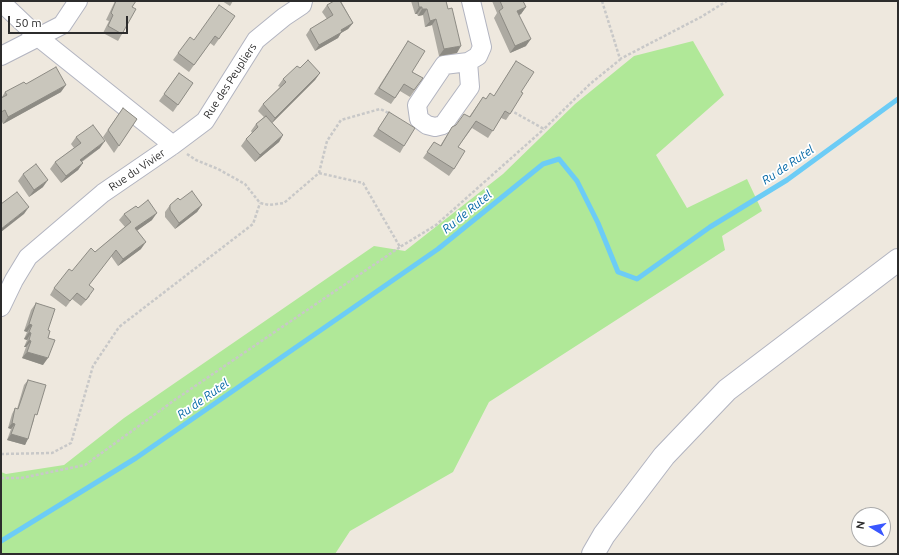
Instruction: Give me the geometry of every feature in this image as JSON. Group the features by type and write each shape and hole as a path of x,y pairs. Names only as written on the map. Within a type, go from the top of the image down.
{"street":[{"path":"1,56 62,25 78,1"},
{"name":"Rue des Peupliers","path":"173,146 205,121 256,40 284,17 302,5 303,1"},
{"path":"468,62 470,87 443,126 435,127 427,125 419,119 417,105 444,65 468,62 478,56 482,47 471,1"},
{"name":"Rue du Vivier","path":"1,2 38,37 173,146 104,193 28,257 14,280 1,307"},
{"path":"593,554 604,535 664,456 727,390 898,260"}],"path":[{"path":"602,1 620,59 622,58"},
{"path":"1,478 21,478 85,465 176,399 400,247 436,225 544,129 590,84 622,58 701,17 727,1"},
{"path":"173,146 196,160 218,169 245,184 260,203 268,205 284,204 319,173 327,142 341,120 380,109 402,121 419,119"},
{"path":"510,110 544,129"},
{"path":"319,173 363,183 400,247"},
{"path":"1,454 52,453 71,443 93,366 119,327 253,224 260,203"}],"green space":[{"path":"693,41 724,95 656,155 687,208 747,179 762,211 722,236 725,250 489,402 453,472 350,531 335,554 1,554 1,472 6,474 64,465 124,418 374,246 405,251 503,174 575,104 634,56"}],"building":[{"path":"116,1 136,1 132,7 136,9 122,34 108,26 113,15 111,13"},
{"path":"334,1 340,1 353,23 341,30 342,32 319,45 310,29 333,15 327,5"},
{"path":"418,1 446,1 448,9 452,8 461,46 444,49 436,19 430,21 427,9 422,9 422,7 419,7"},
{"path":"500,1 523,1 526,7 517,11 531,39 515,46 499,11 503,8"},
{"path":"219,5 235,16 219,39 215,36 194,65 178,53 190,37 194,40"},
{"path":"408,41 425,51 412,72 423,78 414,90 404,84 395,98 379,88"},
{"path":"308,60 320,73 275,118 263,104 286,82 283,79 297,66 300,68"},
{"path":"516,61 534,72 521,92 523,93 510,114 505,111 493,131 476,121 458,147 465,151 454,169 427,152 434,142 441,146 452,127 456,125 464,114 470,117 483,97 486,99 490,93 494,96"},
{"path":"56,67 66,85 8,117 5,110 1,112 1,98 7,95 5,92 24,82 26,84"},
{"path":"179,73 193,83 178,105 164,94"},
{"path":"123,108 137,119 119,146 108,130"},
{"path":"389,112 415,128 404,146 378,129"},
{"path":"266,116 283,135 260,155 246,139 258,127 256,124"},
{"path":"93,125 105,141 80,160 83,163 66,176 55,162 81,143 76,137"},
{"path":"36,164 48,180 34,190 23,174"},
{"path":"192,191 202,205 179,223 170,210 170,205 178,198 180,200"},
{"path":"17,192 29,207 1,229 1,204"},
{"path":"148,200 157,213 135,228 146,242 123,259 116,250 89,285 94,289 86,300 77,293 70,301 54,288 69,269 72,271 91,248 95,252 131,222 124,214 136,206 138,208"},
{"path":"36,303 55,309 48,330 50,331 48,338 55,340 48,358 27,352 31,341 29,340 31,333 29,332 32,325 29,324"},
{"path":"28,380 46,385 37,415 35,414 28,439 11,434 15,424 12,423 15,408 18,409"}],"waterway":[{"name":"Ru de Rutel","path":"1,541 136,458 438,249 543,164 559,159 577,181 598,223 618,272 637,279 710,227 787,180 898,99"}]}
